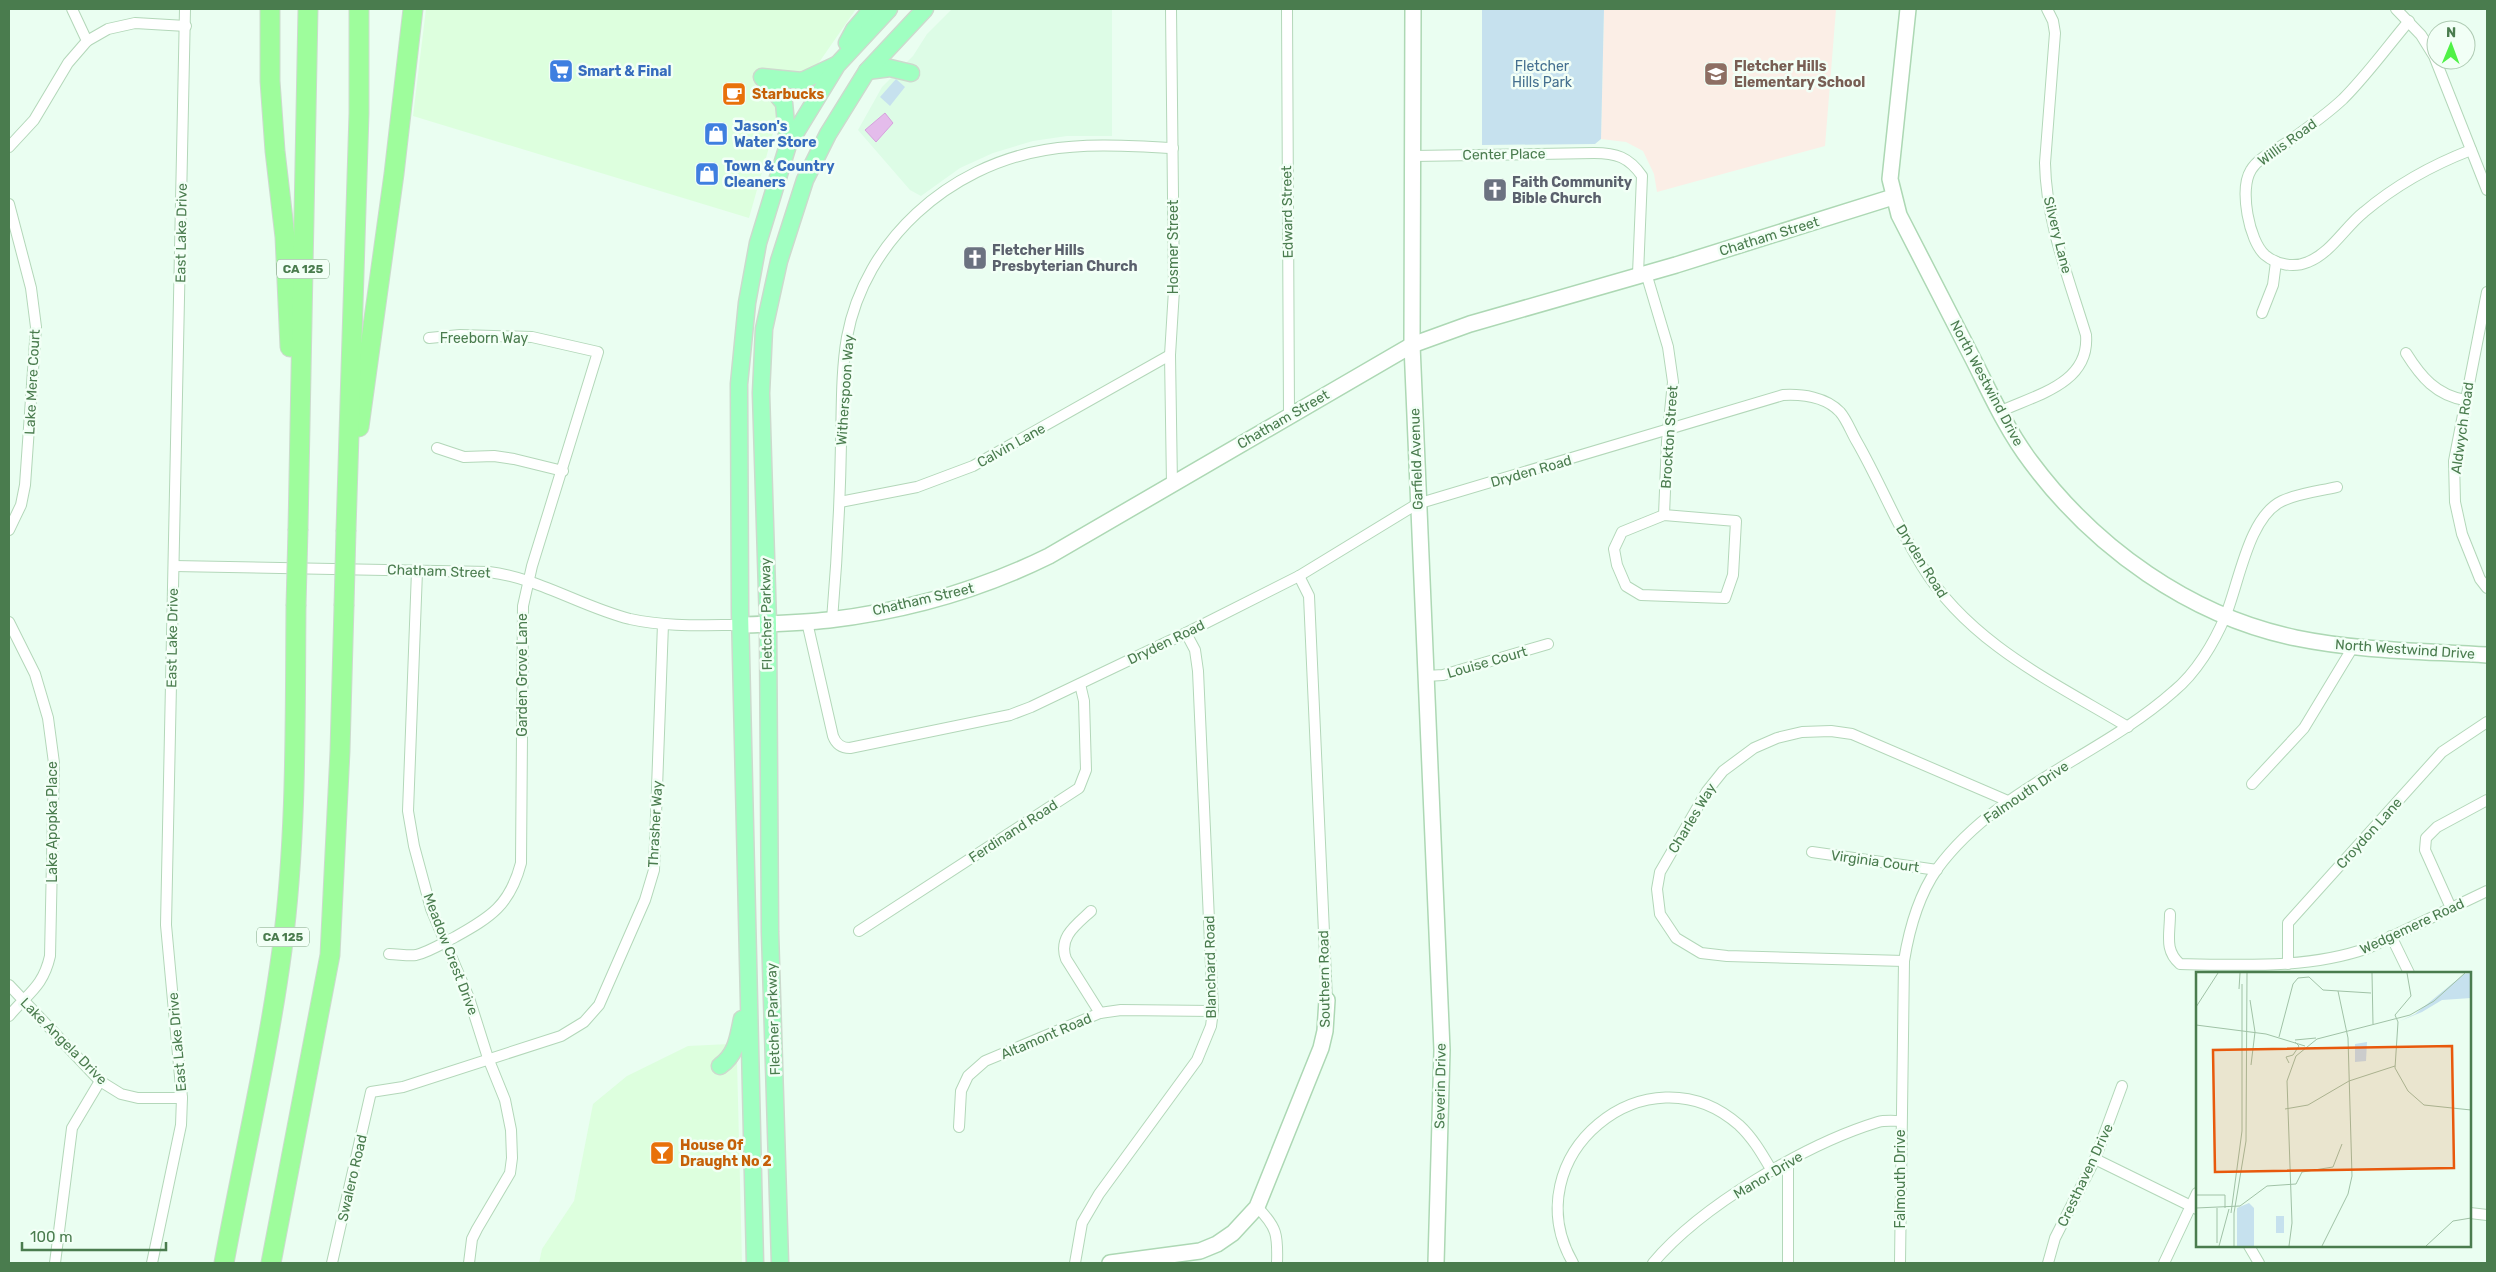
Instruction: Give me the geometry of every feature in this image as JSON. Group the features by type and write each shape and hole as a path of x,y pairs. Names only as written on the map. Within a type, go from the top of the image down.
{"highway":[{"path":"270,9 270,81 274,141 285,237 299,474"},
{"name":"CA 125","path":"224,1263 269,1031 282,950 292,842 308,9"},
{"path":"271,1263 330,955 340,751 359,114 359,9"},
{"path":"346,524 394,174 413,9"}],"main road":[{"path":"788,144 784,103 762,77 802,81 836,65 854,30 872,9"},
{"name":"Fletcher Parkway","path":"755,1263 741,625 740,384 746,303 758,243 788,144 836,65 889,9"},
{"name":"Fletcher Parkway","path":"781,1263 770,932 768,624 762,392 764,329 779,261 805,180 828,134 867,71 925,9"},
{"path":"867,71 890,68 911,72"},
{"path":"720,1066 728,1060 737,1045 748,992"}],"street":[{"path":"72,9 87,41"},
{"name":"East Lake Drive","path":"152,1263 181,1125 182,1098 166,925 185,9"},
{"name":"Hosmer Street","path":"1171,9 1174,290 1170,355 1172,485"},
{"name":"Edward Street","path":"1287,9 1289,414"},
{"name":"Garfield Avenue","path":"1413,9 1412,344 1437,910"},
{"name":"North Westwind Drive","path":"1908,9 1890,179 1899,215 1999,412 2030,462 2080,520 2142,571 2195,603 2225,616 2294,638 2353,648 2487,654"},
{"name":"Silvery Lane","path":"1999,412 2064,382 2077,371 2086,350 2086,335 2051,216 2046,184 2045,163 2055,33 2047,9"},
{"path":"2396,9 2409,21 2434,56 2487,190"},
{"name":"Willis Road","path":"2276,262 2260,249 2251,230 2246,187 2251,170 2259,160 2314,124 2343,98 2409,21"},
{"path":"9,147 34,120 68,63 87,41 108,29 135,23 186,26"},
{"name":"Witherspoon Way","path":"832,620 840,502 844,369 850,322 861,291 877,261 907,222 948,187 979,170 1012,157 1075,146 1173,148"},
{"path":"2262,313 2273,285 2276,262 2295,265 2314,259 2381,198 2429,168 2471,150"},
{"name":"Center Place","path":"1413,156 1594,153"},
{"name":"Brockton Street","path":"1594,153 1614,153 1622,156 1634,164 1642,176 1642,274 1672,370 1673,400 1668,430 1664,515"},
{"name":"Chatham Street","path":"174,566 489,572 505,574 529,582 629,619 663,624 741,625 832,620 944,597 1008,575 1049,556 1172,485 1289,414 1412,344 1470,324 1642,274 1893,197"},
{"name":"Lake Mere Court","path":"9,204 31,288 36,342 25,485 21,505 9,530"},
{"name":"Aldwych Road","path":"2487,292 2454,461 2455,502 2462,534 2480,579 2487,588"},
{"name":"Freeborn Way","path":"429,338 460,335 532,337 598,352"},
{"name":"Garden Grove Lane","path":"390,954 416,955 444,943 486,920 498,910 516,882 521,863 523,606 598,352"},
{"path":"2406,354 2421,377 2441,392 2451,397 2465,400"},
{"name":"Calvin Lane","path":"840,502 917,487 973,466 1170,355"},
{"name":"Dryden Road","path":"806,622 833,736 840,746 850,748 1010,715 1080,684 1299,576 1418,504 1783,395 1806,396 1832,406 1840,412 1872,467 1903,533 1922,566 1945,599 1967,622 1994,646 2128,727"},
{"path":"437,448 464,457 494,456 514,458 563,471"},
{"name":"Falmouth Drive","path":"1900,1263 1904,961 1908,937 1924,892 1937,870 1972,829 2008,801 2128,727 2175,691 2215,638 2257,528 2269,511 2282,501 2337,487"},
{"path":"1664,515 1736,521 1733,575 1726,598 1642,595 1626,586 1617,565 1614,548 1622,532 1664,515"},
{"name":"Meadow Crest Drive","path":"417,571 408,811 414,846 431,909 469,998 488,1058 506,1100 511,1130 512,1165 505,1184 482,1218 472,1239 469,1263"},
{"name":"Southern Road","path":"1110,1263 1192,1253 1208,1248 1233,1233 1257,1207 1321,1048 1325,1031 1327,1000 1309,596 1299,576"},
{"name":"Lake Apopka Place","path":"9,622 35,674 48,718 54,763 50,956 47,971 36,989 23,999 9,1016"},
{"name":"Thrasher Way","path":"488,1058 569,1032 584,1022 595,1011 645,900 654,870 656,850 663,624"},
{"name":"Blanchard Road","path":"1074,1263 1082,1223 1099,1194 1197,1060 1211,1026 1213,1011 1198,671 1195,650 1186,633"},
{"name":"Louise Court","path":"1426,676 1443,674 1548,644"},
{"path":"2252,784 2304,728 2353,648"},
{"name":"Ferdinand Road","path":"858,931 1078,788 1086,770 1084,701 1080,684"},
{"name":"Croydon Lane","path":"2288,964 2288,923 2442,752 2487,722"},
{"name":"Charles Way","path":"1904,961 1727,956 1701,953 1676,938 1664,923 1657,897 1660,872 1706,791 1723,771 1754,748 1777,738 1797,733 1831,731 1864,738 2008,801"},
{"path":"2451,908 2425,850 2426,838 2437,827 2487,800"},
{"name":"Virginia Court","path":"1812,852 1937,870"},
{"name":"Wedgemere Road","path":"2170,914 2169,950 2171,956 2180,964 2250,969 2352,954 2487,891"},
{"name":"Severin Drive","path":"1436,1263 1442,1050 1437,910"},
{"path":"1091,912 1068,932 1064,950 1066,959 1100,1013"},
{"path":"2391,936 2409,972"},
{"name":"Lake Angela Drive","path":"9,985 100,1081 121,1094 138,1098 182,1098"},
{"name":"Altamont Road","path":"959,1127 960,1091 968,1076 978,1065 1100,1013 1121,1010 1213,1011"},
{"name":"Swalero Road","path":"332,1263 371,1092 403,1087 488,1058"},
{"path":"55,1263 72,1128 100,1081"},
{"name":"Cresthaven Drive","path":"2048,1263 2055,1238 2095,1160 2122,1086"},
{"path":"1573,1263 1565,1247 1559,1224 1558,1200 1562,1176 1572,1154 1586,1135 1607,1116 1625,1107 1650,1100 1667,1098 1709,1106 1730,1118 1748,1134 1772,1171"},
{"name":"Manor Drive","path":"1653,1263 1664,1250 1714,1208 1772,1171 1788,1162 1880,1122 1901,1121"},
{"path":"2095,1160 2194,1208 2164,1263"},
{"path":"1788,1162 1788,1263"},
{"path":"1257,1207 1271,1221 1278,1237 1277,1263"},
{"path":"2471,1213 2487,1215"},
{"path":"2250,1247 2259,1263"}],"shaded area":[{"path":"426,9 856,9 775,126 749,218 413,116"},
{"path":"952,9 1112,9 1112,136 1067,136 1033,141 993,153 960,168 921,196 910,190 858,130 882,87 913,56 927,34"},
{"name":"Fletcher Hills Elementary School","path":"1604,9 1836,9 1825,146 1657,192 1654,174 1643,151 1626,142 1601,139"},
{"path":"885,113 893,123 876,142 865,130"},
{"path":"729,1044 737,1060 742,1263 539,1263 542,1249 574,1201 593,1104 627,1076 688,1046"}],"green space":[{"name":"Fletcher Hills Park","path":"1482,9 1604,9 1601,139 1595,144 1482,145"},
{"path":"896,79 905,87 890,106 880,97"}],"place":[{"name":"Smart & Final","path":"561,71"},
{"name":"Fletcher Hills Elementary School","path":"1716,74"},
{"name":"Starbucks","path":"734,94"},
{"name":"Jason's Water Store","path":"716,134"},
{"name":"Town & Country Cleaners","path":"707,174"},
{"name":"Faith Community Bible Church","path":"1495,190"},
{"name":"Fletcher Hills Presbyterian Church","path":"975,258"},
{"name":"House Of Draught No 2","path":"662,1153"}]}
